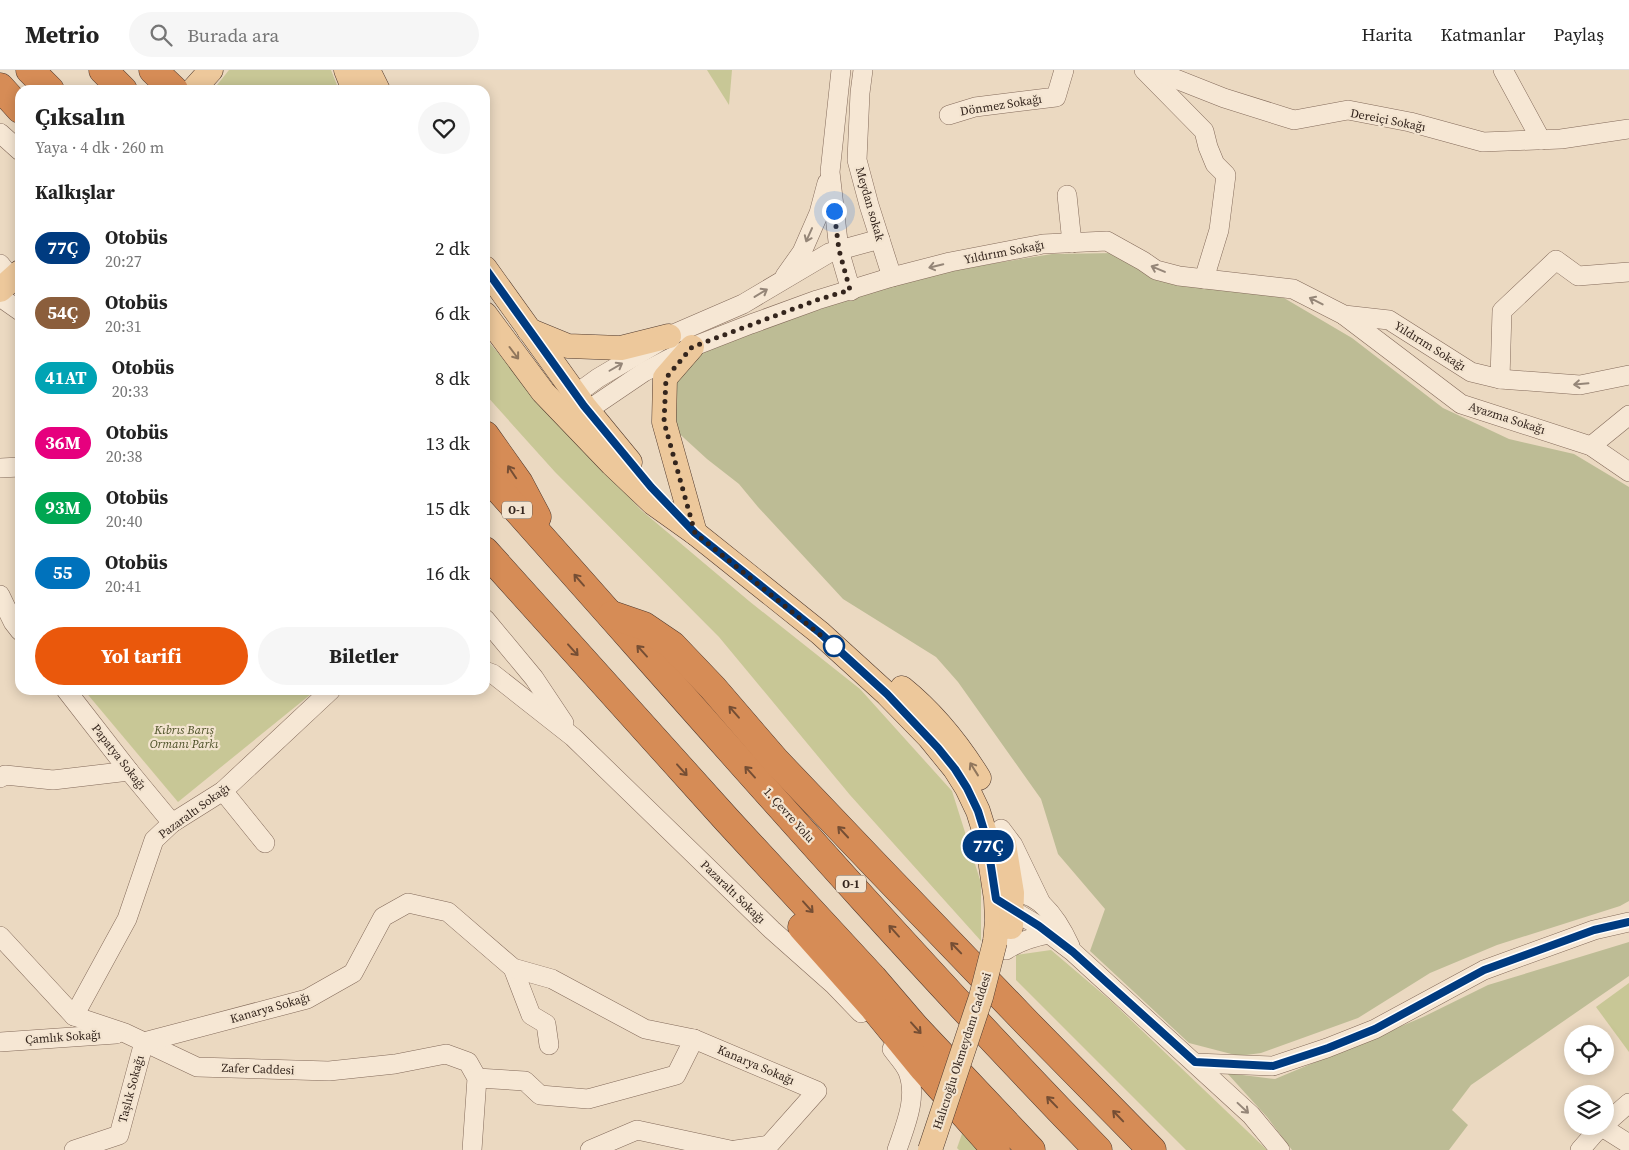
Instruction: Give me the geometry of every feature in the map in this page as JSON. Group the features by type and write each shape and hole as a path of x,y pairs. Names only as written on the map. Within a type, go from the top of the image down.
{"highway":[{"path":"30,70 45,85"},
{"path":"102,70 118,85"},
{"path":"153,70 192,82"},
{"path":"0,87 15,104"},
{"path":"490,442 519,483 538,518 550,546"},
{"name":"1. Çevre Yolu","path":"490,480 730,751 993,1039 1098,1150"},
{"path":"490,557 727,820 867,971 915,1027 1031,1150"},
{"path":"490,576 510,593 541,614"},
{"path":"609,614 644,626 672,645 713,688 775,760 1041,1038 1152,1150"},
{"path":"727,820 741,850 764,883 996,1150"}],"main road":[{"path":"346,70 352,85"},
{"path":"368,70 376,85"},
{"path":"490,275 582,402 651,487 695,533"},
{"path":"490,321 544,392 612,464 653,503 695,533 820,633"},
{"path":"529,330 568,346 621,348 669,336"},
{"path":"692,347 666,378 664,422 695,533"},
{"name":"Halıcıoğlu Okmeydanı Caddesi","path":"820,633 878,669 910,695 941,725 982,782 991,800 1007,854 1007,901 1011,928 1000,946 981,997 930,1150"},
{"name":"Halıcıoğlu Okmeydanı Caddesi","path":"820,633 906,712 955,769 978,811 1007,901"},
{"name":"Halıcıoğlu Okmeydanı Caddesi","path":"944,1150 995,997 1000,946"}],"street":[{"path":"781,281 802,252 819,213 830,172 841,70"},
{"name":"Meydan sokak","path":"863,70 857,160 892,277"},
{"name":"Dönmez Sokağı","path":"949,115 975,107 1056,97 1064,70"},
{"path":"1144,70 1204,131 1208,147 1216,164 1226,175 1219,230 1204,279"},
{"name":"Dereiçi Sokağı","path":"1153,70 1224,98 1294,120 1348,110 1410,122 1483,142 1561,139 1629,129"},
{"path":"1503,70 1542,140"},
{"path":"0,133 15,146"},
{"path":"830,172 839,250 850,290"},
{"path":"1067,195 1072,243"},
{"path":"582,402 598,378 669,336 743,304 829,253 880,239"},
{"name":"Yıldırım Sokağı","path":"582,402 692,347 817,300 892,277 950,262 1043,244 1107,241 1156,270 1179,276 1293,289 1344,315 1389,320 1471,372 1500,379 1580,385 1629,375"},
{"path":"1500,379 1502,311 1556,260 1578,276 1629,272"},
{"path":"6,280 15,301"},
{"name":"Ayazma Sokağı","path":"1344,315 1461,404 1591,446 1629,472"},
{"path":"1591,446 1629,415"},
{"path":"0,468 15,467"},
{"path":"0,595 15,625"},
{"path":"490,625 534,678 573,738"},
{"path":"490,670 507,644"},
{"name":"Pazaraltı Sokağı","path":"490,673 573,738 772,930 834,984 893,1050 908,1072 912,1094 910,1113 897,1150"},
{"name":"Papatya Sokağı","path":"70,695 172,823"},
{"name":"Pazaraltı Sokağı","path":"74,1016 127,919 154,840 172,823 223,791 326,695"},
{"path":"0,778 5,775 53,780 129,771"},
{"path":"223,791 265,843"},
{"path":"1001,829 1013,845 1041,903 1065,934 1073,952"},
{"path":"1007,901 1026,894 1041,903"},
{"path":"1007,901 1073,952 1195,1062 1251,1115 1280,1150"},
{"name":"Kanarya Sokağı","path":"144,1042 307,999 354,973 383,917 408,903 448,912 513,968 552,979 645,1029 694,1038 817,1092 770,1145 736,1150"},
{"path":"1195,1062 1273,1066 1328,1048 1375,1029 1484,970 1594,930 1629,922"},
{"path":"1000,946 1048,934"},
{"name":"Zafer Caddesi","path":"0,936 74,1016 125,1033 197,1067 329,1071 396,1064 446,1054 468,1062 477,1078"},
{"name":"Kanarya Sokağı","path":"513,968 531,1015 546,1024 549,1045"},
{"name":"Çamlık Sokağı","path":"0,1042 125,1033"},
{"path":"472,1150 477,1078 525,1081 540,1095 588,1099 676,1074 694,1038"},
{"name":"Taşlık Sokağı","path":"74,1150 118,1135 144,1042"},
{"path":"1223,1089 1223,1074 1233,1064"},
{"path":"1614,1116 1629,1103"},
{"path":"590,1150 638,1130 730,1150"},
{"path":"1614,1134 1629,1144"},
{"path":"1580,1150 1594,1135"}],"green space":[{"path":"229,70 331,70 337,85 217,85"},
{"path":"707,70 732,70 729,105"},
{"path":"1116,253 1237,290 1284,298 1352,338 1443,408 1509,439 1574,454 1629,487 1629,901 1620,906 1497,945 1430,973 1358,1018 1261,1053 1239,1056 1189,1043 1090,951 1105,909 1058,854 1041,799 958,682 936,657 843,599 739,484 707,459 672,427 669,378 681,358 831,300 947,271 1052,254"},
{"path":"490,344 641,510 749,601 860,689 952,791 981,883 981,941 850,795 719,637 555,472 490,400"},
{"name":"Kıbrıs Barış Ormanı Parkı","path":"88,695 310,695 178,802"},
{"path":"1629,942 1629,976 1471,1085 1452,1110 1468,1125 1449,1150 1292,1150 1267,1117 1227,1073 1275,1079 1423,1017 1488,985"},
{"path":"1051,950 1111,1001 1267,1150 1186,1150 1016,980 1016,955"},
{"path":"1629,983 1629,1052 1614,1032 1614,1025 1609,1025 1596,1007"},
{"path":"963,1131 981,1150 959,1150 957,1148"}],"bus line":[{"name":"77Ç","path":"490,275 584,406 651,487 695,533 820,633 906,712 938,748 955,769 978,811 987,840 996,899 1039,926 1060,944 1073,952 1195,1062 1273,1066 1328,1048 1375,1029 1484,970 1594,930 1629,922"}],"route":[{"path":"834,211 839,250 850,290 817,300 692,347 666,378 664,422 695,533 834,646"}]}
